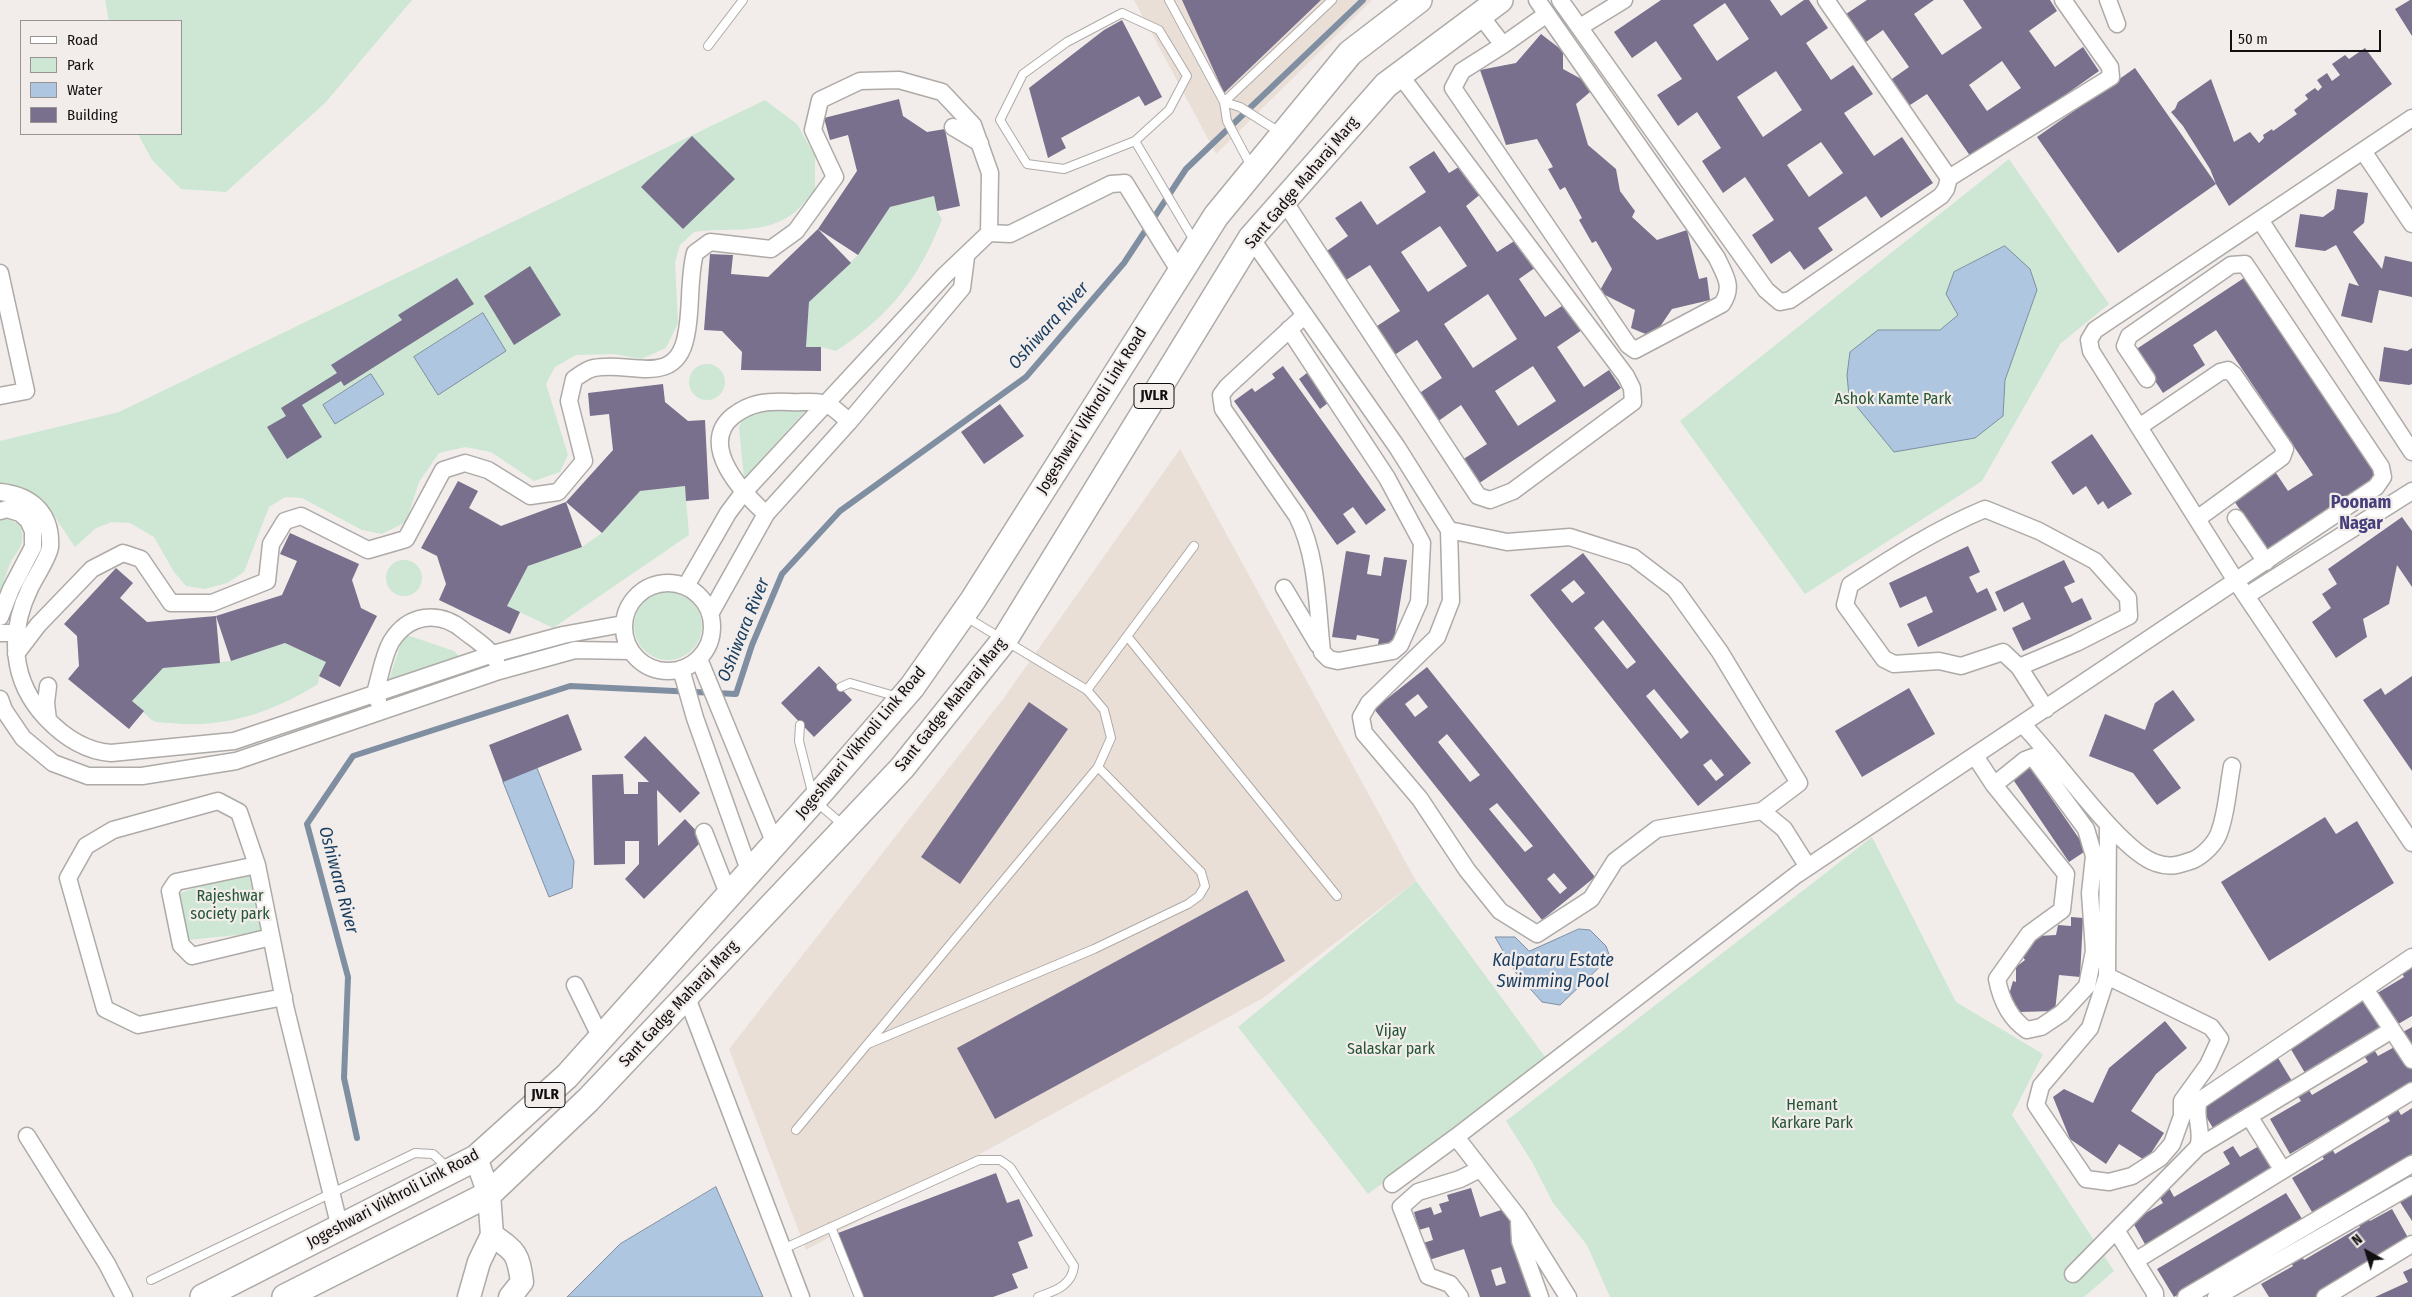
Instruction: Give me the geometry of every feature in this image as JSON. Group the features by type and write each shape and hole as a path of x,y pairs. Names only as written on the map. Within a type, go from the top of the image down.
{"main road":[{"name":"Jogeshwari Vikhroli Link Road","path":"203,1297 476,1158 567,1076 814,800 902,698 962,615 1216,216 1350,53 1419,0"},
{"name":"Sant Gadge Maharaj Marg","path":"285,1297 489,1194 588,1100 845,826 902,768 1005,639 1251,238 1386,85 1500,0"},
{"path":"469,1297 479,1262 492,1235 489,1194 476,1158"},
{"path":"492,1235 512,1250 519,1260 522,1282 510,1297"}],"street":[{"path":"1537,0 1547,14 1717,258 1729,286 1728,294 1722,304 1635,350 1628,346 1453,88 1462,71 1547,14"},
{"path":"1560,0 1766,290 1780,302 1790,300 1941,196 1946,189 1949,178 2111,77 2110,68 2063,0"},
{"path":"1580,27 1624,0"},
{"path":"1826,0 1949,178"},
{"path":"2108,0 2117,24"},
{"path":"1480,15 1503,45"},
{"path":"1284,201 1478,496 1490,500 1513,491 1633,402 1632,388 1626,376 1400,75"},
{"path":"16,654 38,625 92,569 123,552 141,560 171,603 212,603 266,581 271,544 285,521 302,516 368,550 406,540 443,470 465,463 488,470 530,496 558,492 584,462 569,401 574,379 593,368 664,368 678,357 686,337 690,270 695,253 710,242 771,249 796,231 835,177 813,130 820,100 860,81 899,80 942,92 973,125 990,173 989,233 945,275 743,493 728,513 686,586"},
{"path":"2412,118 2095,330 2089,340 2091,351 2196,519 2412,843"},
{"path":"953,127 980,144"},
{"path":"2362,152 2412,224"},
{"path":"989,233 1010,234 1116,182 1125,183 1180,272"},
{"path":"2260,220 2412,452"},
{"path":"1251,238 1397,448 1449,530 1451,601 1437,637 1368,702 1361,717 1364,733 1420,800 1467,870 1500,911 1537,934 1590,899 1615,861 1657,829 1762,811 1799,783 1720,652 1675,589 1632,557 1570,537 1507,542 1449,530"},
{"path":"710,614 766,514 849,422 962,288 966,256"},
{"path":"1392,1184 1808,867 2266,562 2376,487 2383,477 2381,467 2248,266 2240,263 2232,265 2129,336 2125,346 2147,379"},
{"path":"0,273 26,390 0,396"},
{"path":"1305,314 1227,386 1221,394 1221,402 1226,414 1297,516 1305,531 1311,555 1322,652"},
{"path":"1284,588 1322,652 1329,659 1338,661 1393,651 1400,645 1420,602 1422,543 1387,478 1289,329"},
{"path":"2138,427 2220,372 2228,370 2234,375 2285,449 2282,457 2196,519"},
{"path":"766,514 743,493 723,459 719,443 722,431 730,419 744,407 759,402 827,404 849,422"},
{"path":"2246,596 2412,491"},
{"path":"0,492 13,493 27,499 44,514 50,548 29,590 21,611 16,654 19,675 32,702 48,720 71,740 94,752 111,754 234,741 493,654 563,635 623,624"},
{"path":"0,511 7,509 20,513 28,520 33,532 34,547 11,589 0,617"},
{"path":"2019,667 2076,643 2129,616 2128,598 2095,561 2039,531 1985,509 1950,523 1850,585 1846,605 1884,659 1894,664 1939,662 1961,666 2003,652 2019,667 2046,709"},
{"path":"2236,518 2266,562"},
{"path":"665,583 686,586 698,594 707,605 712,633 708,647 683,676 649,668 638,661 630,651 624,638 623,624 626,610 634,598 645,589 665,583"},
{"path":"381,713 375,693 391,642 405,626 424,616 441,617 458,626 493,654 500,671"},
{"path":"0,633 17,633"},
{"path":"0,698 4,710 23,738 53,763 88,776 131,776 236,761 500,671 575,650 630,651"},
{"path":"699,659 775,844"},
{"path":"683,676 691,705 750,872"},
{"path":"48,686 46,703 48,720"},
{"path":"11,720 32,702"},
{"path":"2022,724 2042,743 2108,824 2129,845 2155,863 2175,867 2198,858 2211,846 2220,831 2232,766"},
{"path":"129,752 131,776"},
{"path":"1975,756 1994,785 2066,874 2062,910 2029,934 1997,979 2001,996 2015,1022 2028,1030 2041,1027 2062,1013 2087,986 2094,951 2090,893 2094,856 2086,829 2033,757 2025,760 1994,785"},
{"path":"284,997 138,1024 105,1009 68,878 86,846 113,830 218,801 239,812 257,865 284,997 340,1228"},
{"path":"1762,811 1784,829 1808,867"},
{"path":"2107,976 2211,1027 2220,1039 2208,1065 2182,1101 2182,1116 2172,1144 2160,1158 2132,1176 2108,1182 2086,1179 2036,1105 2041,1086 2090,1028 2107,976 2108,824"},
{"path":"704,832 728,896"},
{"path":"257,865 176,882 170,892 181,945 192,956 272,937"},
{"path":"2198,1147 2201,1134 2197,1108 2199,1101 2412,957"},
{"path":"575,985 601,1038"},
{"path":"2365,988 2412,1060"},
{"path":"686,996 801,1297"},
{"path":"2073,1274 2198,1147 2392,1030"},
{"path":"2136,1261 2282,1169 2412,1091"},
{"path":"2249,1116 2282,1169"},
{"path":"27,1136 107,1264 124,1297"},
{"path":"1456,1137 1518,1217 1568,1297"},
{"path":"2186,1297 2412,1164"},
{"path":"1460,1297 1450,1284 1428,1276 1401,1207 1418,1192 1460,1179 1480,1169"},
{"path":"2216,1297 2412,1185"},
{"path":"1518,1217 1520,1240 1540,1297"},
{"path":"2116,1230 2155,1293 2155,1297"},
{"path":"2326,1297 2412,1244"},
{"path":"2334,1297 2412,1256"}],"lane":[{"path":"708,46 743,0"},
{"path":"1169,0 1224,102 1231,128 1254,170"},
{"path":"1224,102 1332,0"},
{"path":"1122,13 1159,30 1187,76 1169,110 1135,141 1064,169 1026,164 1000,120 1023,74 1067,42 1122,13"},
{"path":"1224,102 1247,111 1283,134"},
{"path":"1135,141 1197,246"},
{"path":"1087,690 1194,546"},
{"path":"796,1130 1098,767 1112,738 1104,710 1087,690 1005,639 962,615"},
{"path":"1127,636 1337,896"},
{"path":"841,687 850,683 902,698"},
{"path":"800,725 799,741 814,800 845,826"},
{"path":"867,1044 1094,949 1188,904 1199,896 1204,886 1201,872 1098,767"},
{"path":"150,1280 415,1153 434,1154 450,1172"},
{"path":"783,1249 979,1160 1000,1160 1010,1168 1074,1266 1073,1274 1067,1283 1059,1289 1038,1297"},
{"path":"831,1227 859,1297"}],"shaded area":[{"path":"1134,0 1372,0 1216,154"},
{"path":"1180,449 1416,881 1263,998 806,1250 729,1049 1003,699"}],"green space":[{"path":"105,0 412,0 325,103 226,192 181,189 152,160 139,135 182,135 182,20 109,20"},
{"path":"765,100 797,124 815,156 815,190 795,212 777,223 754,228 694,232 680,245 675,262 678,323 666,348 641,359 614,354 576,355 555,367 546,384 568,455 560,472 534,481 491,452 465,447 439,453 419,482 406,522 382,534 362,530 302,498 285,497 269,507 244,572 227,583 205,589 186,586 174,572 154,537 130,523 112,522 96,528 75,547 53,514 38,499 16,490 0,487 0,441 119,412"},
{"name":"Ashok Kamte Park","path":"2009,159 2109,304 2060,344 1982,481 1805,594 1680,421"},
{"path":"934,196 937,211 942,219 923,260 912,278 887,310 855,338 836,351 821,347 806,347 809,302 858,255 890,207"},
{"path":"707,364 720,369 725,382 720,395 707,400 694,395 689,382 694,369"},
{"path":"758,411 805,411 744,479 739,427 746,416"},
{"path":"685,486 689,535 553,628 507,606 528,566 582,547 602,533 640,491"},
{"path":"7,518 20,525 22,539 5,577 0,600 0,519"},
{"path":"404,560 417,565 422,578 417,591 404,596 391,591 386,578 391,565"},
{"path":"668,592 681,595 692,602 699,613 702,626 699,639 692,650 681,657 668,660 655,657 644,650 637,639 634,626 637,613 644,602 655,595"},
{"path":"404,634 454,651 462,659 387,686"},
{"path":"285,643 326,662 319,676 318,684 284,703 266,710 229,721 191,724 163,723 152,720 132,701 163,668 231,661"},
{"name":"Hemant Karkare Park","path":"1872,837 1956,1002 2043,1054 2012,1115 2114,1271 2084,1297 1610,1297 1587,1245 1553,1203 1532,1162 1506,1121"},
{"name":"Rajeshwar society park","path":"253,867 266,932 188,940 178,894"},
{"name":"Vijay Salaskar park","path":"1416,881 1548,1061 1368,1194 1238,1027"}],"water":[{"path":"2005,246 2030,269 2037,290 2005,380 2003,416 1975,438 1894,452 1849,397 1847,375 1850,352 1878,330 1940,330 1958,315 1946,294 1954,272"},
{"path":"483,313 506,351 438,395 414,357"},
{"path":"371,374 384,394 335,424 323,405"},
{"path":"537,768 574,861 572,888 549,897 503,782"},
{"name":"Kalpataru Estate Swimming Pool","path":"1579,929 1590,930 1606,946 1610,957 1560,1005 1542,1002 1516,973 1495,937 1515,937 1529,951"},
{"path":"716,1187 763,1297 567,1297 620,1244"}],"building":[{"path":"1182,0 1321,0 1224,93"},
{"path":"1661,0 1770,0 1781,16 1804,0 1809,0 1828,28 1806,43 1831,80 1853,65 1873,94 1844,113 1874,156 1902,137 1933,183 1881,218 1866,196 1818,228 1833,250 1804,270 1790,251 1771,264 1752,235 1774,220 1745,177 1723,193 1702,161 1721,148 1697,112 1678,126 1657,95 1682,79 1656,41 1632,58 1614,32","holes":["1725,3 1749,39 1717,61 1693,25","1776,71 1802,110 1763,137 1737,97","1821,142 1843,173 1809,197 1787,165"]},
{"path":"1867,0 1934,0 1914,14 1942,55 1982,28 1963,0 2050,0 2057,11 2029,31 2055,67 2083,47 2099,71 1973,160 1927,94 1907,107 1889,81 1909,67 1883,30 1863,44 1843,16","holes":["2002,61 2021,88 1987,111 1969,85"]},
{"path":"2412,0 2412,36 2395,9"},
{"path":"1122,20 1162,97 1145,106 1139,96 1061,138 1066,148 1048,158 1029,88 1104,30"},
{"path":"1541,34 1563,51 1563,69 1596,87 1576,104 1588,145 1616,169 1620,191 1635,211 1632,217 1657,240 1687,230 1699,279 1707,277 1710,300 1672,309 1653,337 1631,328 1635,310 1599,292 1612,269 1596,241 1592,243 1579,220 1582,218 1565,187 1560,190 1548,169 1553,167 1537,139 1506,145 1480,70 1516,63"},
{"path":"2365,48 2392,84 2229,206 2216,184 2210,169 2183,126 2171,112 2175,109 2178,102 2211,79 2234,142 2250,132 2259,143 2264,138 2263,135 2272,129 2273,131 2297,114 2294,110 2308,99 2305,95 2315,88 2318,91 2322,87 2317,80 2327,73 2332,81 2340,75 2332,64 2345,55 2349,59"},
{"path":"2135,68 2216,184 2118,253 2037,137"},
{"path":"899,99 903,116 927,132 945,129 960,206 937,211 934,196 890,207 858,255 818,229 857,171 848,135 830,140 824,118"},
{"path":"692,136 735,179 683,229 641,187"},
{"path":"1434,151 1449,173 1462,165 1482,193 1466,206 1497,252 1519,238 1539,265 1519,279 1545,317 1565,304 1582,330 1557,347 1584,387 1609,370 1621,388 1478,484 1462,460 1487,444 1461,405 1437,422 1418,394 1442,378 1417,340 1393,356 1374,328 1400,311 1370,265 1343,282 1324,253 1348,236 1335,218 1361,201 1377,225 1426,192 1409,167","holes":["1440,226 1467,266 1428,292 1401,252","1488,294 1517,339 1473,368 1444,324","1533,366 1556,401 1518,426 1495,391"]},
{"path":"2337,189 2368,193 2364,223 2353,232 2382,269 2385,256 2412,262 2412,297 2379,290 2372,323 2341,316 2349,283 2359,286 2336,245 2325,251 2295,247 2300,214 2323,217 2334,209"},
{"path":"818,229 851,263 809,302 806,347 821,347 821,371 741,370 742,352 722,331 704,330 710,254 733,255 731,274 768,277"},
{"path":"530,266 561,315 514,345 484,296"},
{"path":"2247,276 2380,477 2268,551 2232,498 2274,470 2288,491 2313,475 2216,330 2193,345 2205,365 2163,393 2135,350"},
{"path":"457,278 474,304 344,386 341,381 302,405 322,437 287,459 267,427 286,416 281,408 337,373 331,365 402,320 398,315"},
{"path":"2384,347 2407,351 2412,348 2412,384 2379,381"},
{"path":"1283,366 1386,510 1366,525 1353,507 1343,514 1356,532 1337,545 1234,401 1252,388 1255,392 1275,378 1272,374"},
{"path":"1307,373 1328,403 1320,409 1299,379"},
{"path":"663,384 665,402 688,421 705,420 709,499 686,501 685,486 640,491 602,533 566,502 613,450 609,414 590,416 588,393"},
{"path":"1000,404 1024,436 984,464 961,432"},
{"path":"2092,434 2132,494 2108,509 2103,501 2098,505 2086,486 2073,495 2051,462"},
{"path":"458,481 478,491 469,508 501,526 566,502 582,547 528,566 507,606 520,612 510,634 439,600 446,584 437,556 421,548"},
{"path":"2402,517 2412,531 2412,587 2397,565 2389,604 2363,619 2367,637 2336,658 2312,622 2331,608 2322,594 2337,584 2328,569"},
{"path":"290,533 359,564 352,580 361,608 377,616 340,687 319,676 326,662 285,643 231,661 216,616 282,595 297,561 280,554"},
{"path":"1968,546 1980,572 1969,577 1977,593 1987,588 1997,610 1918,647 1907,624 1933,612 1926,596 1900,608 1889,583"},
{"path":"1346,551 1370,555 1367,574 1381,576 1384,557 1407,560 1393,646 1378,644 1379,639 1357,635 1356,640 1332,637"},
{"path":"1583,553 1751,763 1698,806 1530,595","holes":["1574,580 1585,593 1572,603 1561,590","1603,620 1636,662 1627,669 1594,628","1654,689 1689,732 1681,739 1646,696","1711,759 1724,775 1716,781 1703,765"]},
{"path":"2064,560 2075,582 2064,587 2072,603 2082,598 2092,619 2023,651 2012,628 2031,619 2023,602 2004,612 1995,592"},
{"path":"116,568 133,583 120,598 147,622 216,616 220,663 163,668 132,701 144,711 129,729 68,679 79,666 77,636 64,624"},
{"path":"819,666 852,700 814,737 781,703"},
{"path":"1427,667 1595,877 1542,920 1374,709","holes":["1418,694 1428,707 1415,717 1405,704","1447,734 1480,775 1470,782 1438,742","1497,803 1533,846 1525,852 1489,809","1554,873 1567,888 1560,894 1547,879"]},
{"path":"2412,676 2412,771 2363,700 2381,688 2385,695"},
{"path":"1909,688 1935,734 1862,777 1835,731"},
{"path":"2173,690 2195,720 2153,750 2181,788 2157,805 2133,773 2089,756 2105,714 2145,730 2155,703"},
{"path":"1029,702 1068,729 960,884 921,857"},
{"path":"568,714 582,750 503,782 489,745"},
{"path":"645,736 700,793 680,813 657,790 658,846 685,819 704,839 644,899 625,879 639,864 639,841 625,841 625,864 594,865 592,775 623,774 624,794 638,794 638,782 649,782 624,757"},
{"path":"2027,763 2087,850 2069,862 2010,775"},
{"path":"2325,817 2336,834 2357,821 2394,883 2269,961 2221,882"},
{"path":"1247,890 1285,961 995,1119 957,1048"},
{"path":"2071,917 2083,918 2080,977 2059,975 2055,1011 2019,1012 2008,998 2013,981 2016,982 2016,967 2025,960 2023,957 2024,946 2038,936 2056,935 2058,925 2071,926"},
{"path":"2412,965 2412,1016 2393,1027 2374,995 2404,977 2401,971"},
{"path":"2368,998 2386,1031 2308,1078 2289,1046"},
{"path":"2165,1021 2187,1048 2156,1074 2131,1111 2164,1133 2146,1161 2119,1144 2106,1164 2070,1139 2053,1097 2064,1089 2093,1103 2109,1068"},
{"path":"2412,1027 2412,1051 2401,1033"},
{"path":"2400,1044 2412,1065 2412,1082 2290,1154 2270,1119 2301,1101 2296,1093 2307,1087 2312,1095 2368,1062 2363,1054 2373,1048 2378,1056"},
{"path":"2278,1058 2295,1086 2216,1133 2199,1105"},
{"path":"2396,1106 2401,1115 2412,1108 2412,1154 2312,1212 2292,1178 2324,1159 2319,1151 2330,1145 2335,1154 2390,1121 2385,1113"},
{"path":"2233,1146 2240,1157 2259,1146 2273,1171 2146,1246 2132,1221 2163,1203 2157,1193 2168,1186 2174,1197 2230,1164 2223,1152"},
{"path":"996,1173 1007,1203 1019,1199 1033,1236 1018,1242 1028,1268 1012,1274 1018,1288 993,1297 863,1297 838,1233"},
{"path":"1471,1188 1480,1217 1507,1208 1535,1297 1480,1297 1464,1249 1429,1260 1423,1243 1433,1240 1429,1227 1419,1230 1414,1212 1431,1207 1434,1215 1442,1212 1439,1204 1449,1201 1447,1195","holes":["1501,1267 1506,1283 1496,1286 1491,1270"]},
{"path":"2286,1193 2304,1222 2174,1297 2157,1269"},
{"path":"2412,1195 2412,1221 2400,1202"},
{"path":"2392,1209 2411,1243 2319,1297 2269,1297 2261,1284 2293,1266 2288,1258 2299,1251 2304,1260 2360,1227 2355,1219 2365,1213 2370,1221"},
{"path":"2412,1268 2412,1297 2375,1297 2408,1282 2403,1272"}],"waterway":[{"name":"Oshiwara River","path":"357,1138 344,1078 348,977 307,824 353,756 570,686 736,694 752,645 782,574 840,511 1026,377 1124,263 1186,169 1363,0"}],"district":[{"name":"Poonam Nagar","path":"2361,513"}]}
